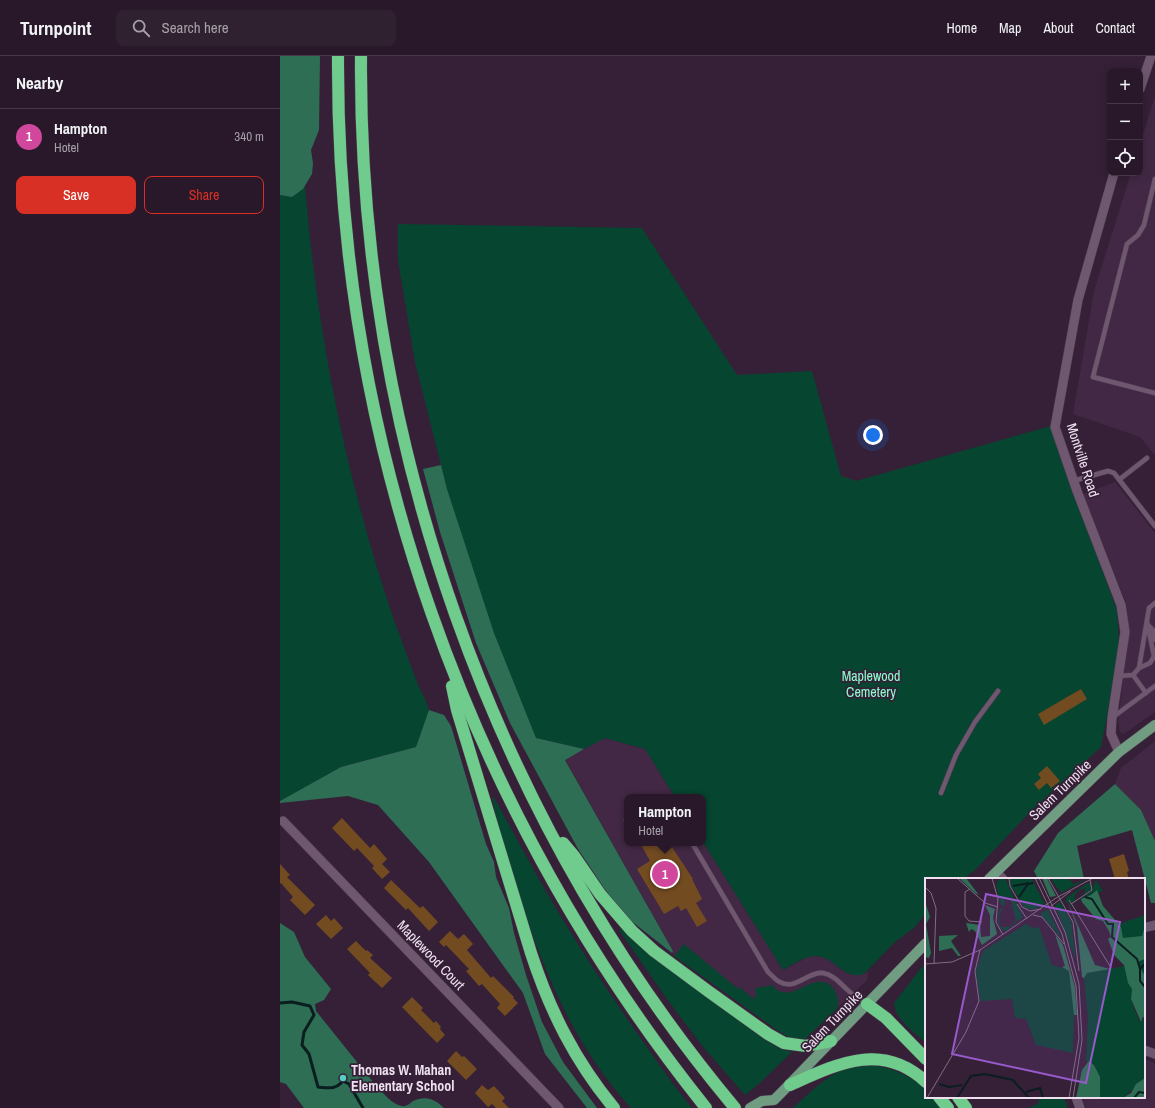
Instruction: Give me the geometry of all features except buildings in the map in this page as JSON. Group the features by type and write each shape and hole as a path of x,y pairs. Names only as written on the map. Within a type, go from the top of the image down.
{"highway":[{"path":"338,56 339,129 344,212 352,286 362,352 380,437 400,517 422,588 450,667 481,741 531,843 558,892 633,1011 706,1108"},
{"path":"361,56 363,149 371,251 386,357 405,445 429,536 464,637 504,736 551,832 591,903 637,976 686,1046 736,1108"},
{"path":"450,667 457,710 541,981 562,1032 571,1049 614,1108"},
{"path":"551,832 571,852 600,894 627,926 648,946 674,966 778,1040 803,1046 816,1045 831,1041"},
{"path":"867,1004 886,1018 925,1058"},
{"path":"790,1085 842,1064 856,1060 870,1059 887,1061 900,1065 913,1072 925,1081"},
{"path":"940,1098 948,1108"},
{"path":"959,1098 966,1108"}],"main road":[{"name":"Salem Turnpike","path":"996,877 1119,752 1155,725"},
{"name":"Salem Turnpike","path":"750,1108 762,1101 774,1104 831,1041 925,944"}],"street":[{"path":"1143,80 1151,56"},
{"name":"Montville Road","path":"1113,176 1078,300 1055,427 1073,481 1121,604 1125,632 1111,734 1119,752"},
{"name":"Maplewood Court","path":"283,821 559,1108"},
{"path":"1145,1050 1155,1054"},
{"path":"1076,1098 1080,1108"}],"lane":[{"path":"1155,179 1144,225 1138,235 1127,244 1093,377 1155,393"},
{"path":"1120,479 1147,458"},
{"path":"1073,481 1108,471 1114,473 1155,526"},
{"path":"1139,668 1149,608 1155,604"},
{"path":"1118,676 1133,675 1139,668 1150,663 1154,655 1147,618"},
{"path":"1148,625 1153,630 1155,640"},
{"path":"1133,675 1146,694"},
{"path":"1112,718 1155,686"},
{"path":"941,793 960,749 975,722 998,691"},
{"path":"694,846 768,972 778,982 791,984 813,974 825,974 836,979 852,994 867,1004"}],"shaded area":[{"path":"1155,96 1155,455 1140,437 1073,414 1094,291 1130,176 1143,176 1143,134"},
{"path":"1115,482 1155,533 1155,712 1124,734 1120,732 1118,721 1129,630 1125,600 1083,494"},
{"path":"604,738 645,749 673,794 624,794 624,846 706,846 783,970 811,956 821,957 826,958 844,971 864,974 868,972 867,980 805,1039 786,1036 674,956 672,953 673,951 565,759"},
{"path":"1155,741 1155,841 1141,810 1115,784 1121,768"},
{"path":"1145,1060 1155,1064 1155,1108 1086,1108 1082,1098 1145,1098"}],"green space":[{"path":"280,56 320,56 319,130 311,150 313,163 312,174 303,189 292,197 280,195"},
{"path":"305,186 317,296 336,406 348,460 377,567 394,620 429,710 416,747 341,767 280,801 280,195 292,197"},
{"name":"Maplewood Cemetery","path":"398,224 642,228 737,375 812,371 841,476 856,481 1051,426 1062,463 1117,610 1119,642 1112,691 1101,747 1032,810 977,868 965,878 925,878 925,914 914,928 895,942 864,974 850,974 827,959 814,956 802,960 783,970 706,846 706,794 673,794 645,749 605,738 584,749 536,738 494,633 447,489 415,362 398,260"},
{"path":"441,465 447,489 494,633 536,738 584,749 565,760 673,951 672,953 630,920 606,891 578,849 510,723 476,643 440,532 423,469"},
{"path":"429,710 444,715 451,726 486,844 494,862 496,877 509,908 514,933 526,975 542,1022 563,1062 597,1108 587,1108 545,1054 523,993 429,862 378,805 348,796 280,803 280,801 341,767 416,747"},
{"path":"1115,784 1141,810 1155,841 1155,903 1151,903 1132,830 1077,846 1084,878 1038,878 1034,871 1058,833"},
{"path":"492,798 494,798 500,808 582,951 618,1006 692,1108 631,1108 593,1060 564,1009 540,955 508,861"},
{"path":"280,923 294,932 305,957 331,989 324,1000 315,1004 316,1011 377,1087 398,1105 405,1106 418,1099 426,1098 434,1100 444,1108 304,1108 286,1084 280,1082"},
{"path":"622,928 629,937 767,1041 781,1049 792,1052 760,1083 745,1095 704,1048 669,1002 619,930"},
{"path":"684,944 738,989 739,987 754,999 756,994 755,988 769,986 771,984 782,992 788,993 817,982 822,982 827,983 834,990 838,999 837,1009 805,1039 790,1038 674,956"},
{"path":"925,963 925,1042 901,1020 895,1009 894,1003"},
{"path":"871,1065 901,1073 925,1090 925,1098 933,1098 942,1108 793,1108 828,1078 852,1067"},
{"path":"1037,1098 1064,1098 1068,1108 1029,1108 1039,1103"}],"waterway":[{"path":"280,1003 292,1002 310,1006 314,1015 304,1032 302,1045 309,1054 318,1087 334,1087 343,1081 349,1084 363,1108"}],"place":[{"name":"Hampton","path":"665,874"},
{"name":"Thomas W. Mahan Elementary School","path":"343,1078"}]}
